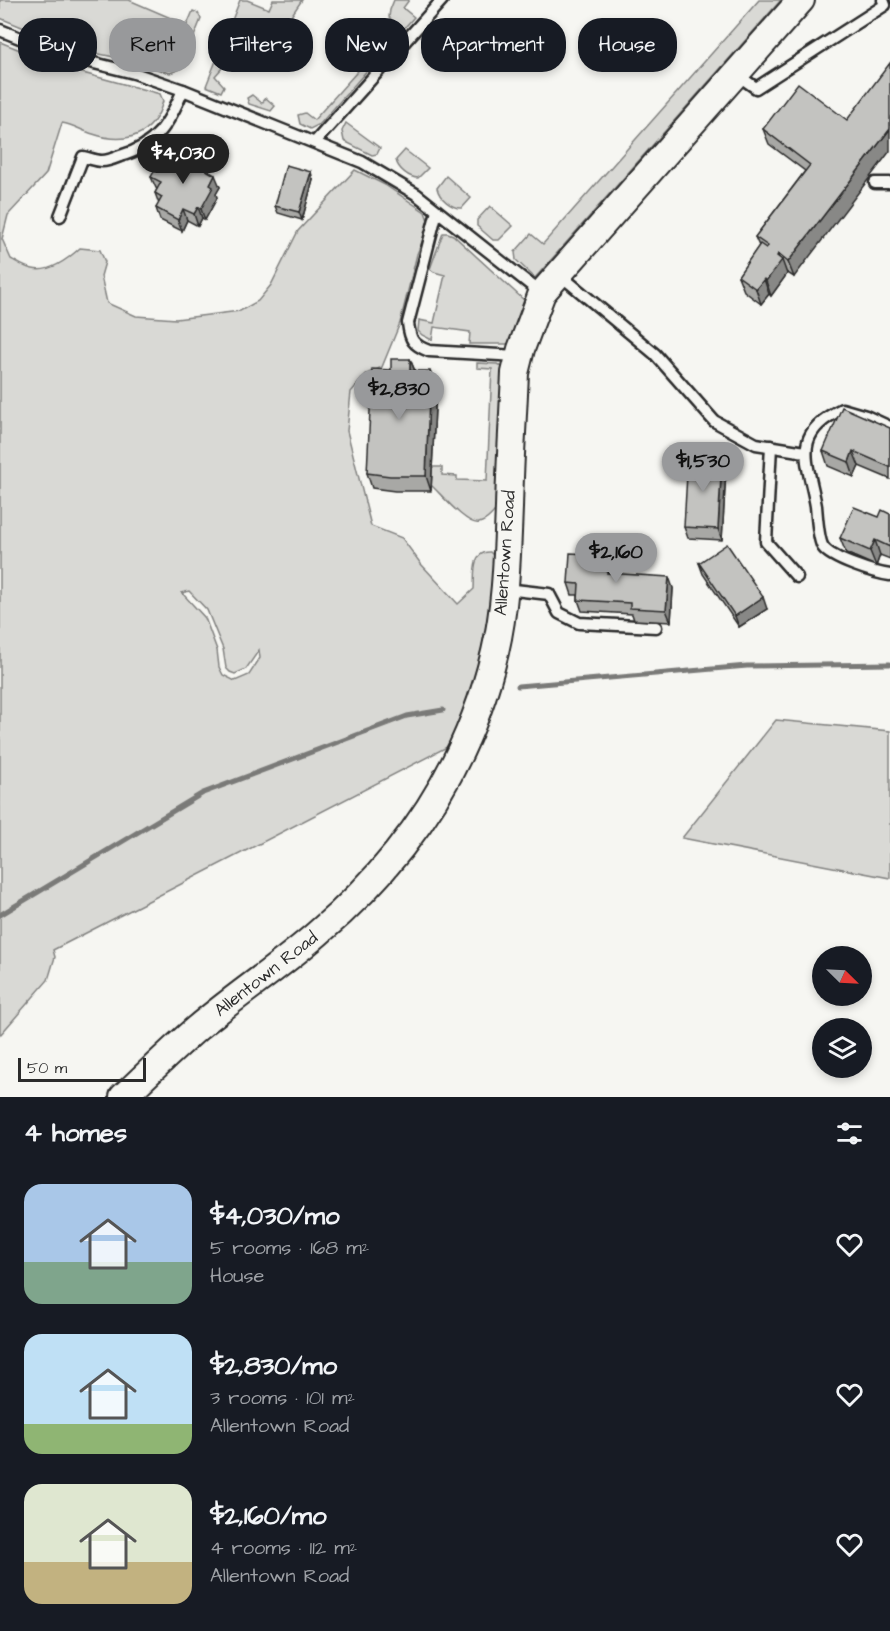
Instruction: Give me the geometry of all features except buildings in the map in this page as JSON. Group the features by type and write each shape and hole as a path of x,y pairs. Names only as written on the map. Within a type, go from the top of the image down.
{"street":[{"name":"Allentown Road","path":"123,1097 197,1029 353,903 386,868 430,807 461,752 476,718 495,652 506,589 515,373 542,293 801,0"}],"lane":[{"path":"315,142 442,0"},
{"path":"736,74 756,88 885,5 883,0"},
{"path":"0,30 62,55 183,90 362,162 416,194 542,293"},
{"path":"60,216 83,157 103,161 126,155 147,144 160,134 173,115 183,90"},
{"path":"875,183 890,183"},
{"path":"437,211 408,323 410,339 417,347 429,351 519,356"},
{"path":"559,274 655,354 714,420 756,444 805,452"},
{"path":"890,427 866,416 842,409 830,415 812,430 805,452 822,545 831,555 890,576"},
{"path":"771,446 766,542 797,577"},
{"path":"506,589 549,594 559,613 579,623 656,627"}],"shaded area":[{"path":"0,0 129,0 171,18 109,18 109,56 97,54 97,18 18,18 18,25 0,18"},
{"path":"240,0 247,0 269,9 273,0 302,0 290,18 233,18"},
{"path":"394,0 409,0 403,8 414,17 409,23 409,18 390,18"},
{"path":"759,0 781,0 535,278 516,260 515,252 531,234 543,244"},
{"path":"193,11 198,13 201,19 196,32 196,18 190,18"},
{"path":"0,42 18,49 18,72 79,72 160,94 163,101 153,122 146,130 127,138 105,137 62,123 46,174 8,215 2,239 11,259 39,270 64,261 80,248 100,250 105,262 101,276 107,303 136,316 176,319 240,311 258,301 271,285 298,231 355,170 385,185 425,212 428,220 427,230 417,254 400,323 382,367 366,374 351,392 347,431 371,526 402,538 421,564 458,604 474,589 475,565 480,555 490,552 496,558 480,655 467,702 447,747 53,950 55,957 48,980 0,1035","holes":["189,591 207,610 223,649 226,668 235,674 246,669 259,650 260,658 249,675 235,681 223,675 219,667 217,650 205,618 182,593"]},
{"path":"212,72 219,72 215,76 224,86 221,92 206,86"},
{"path":"357,72 366,72 320,124 310,129 300,124 298,115 305,113 314,120"},
{"path":"252,95 262,103 266,98 275,106 271,111 249,104 247,98"},
{"path":"346,123 380,148 377,154 372,155 344,141 342,131"},
{"path":"405,150 428,168 418,178 401,170 397,163 396,160"},
{"path":"446,176 471,198 462,208 450,205 438,192 437,188"},
{"path":"490,206 513,226 499,240 493,240 477,226 477,220"},
{"path":"443,233 453,235 525,301 526,308 512,342 469,344 470,332 434,327 432,340 418,331 419,320 434,323 445,275 430,269"},
{"path":"477,363 497,364 506,369 500,504 488,518 474,523 454,508 431,485 432,467 442,467 442,475 457,476 457,480 487,481 492,369 477,368"},
{"path":"776,720 890,731 890,878 682,838"}],"waterway":[{"path":"518,686 747,666 890,664"},
{"path":"0,915 203,793 407,716 443,710"}]}
